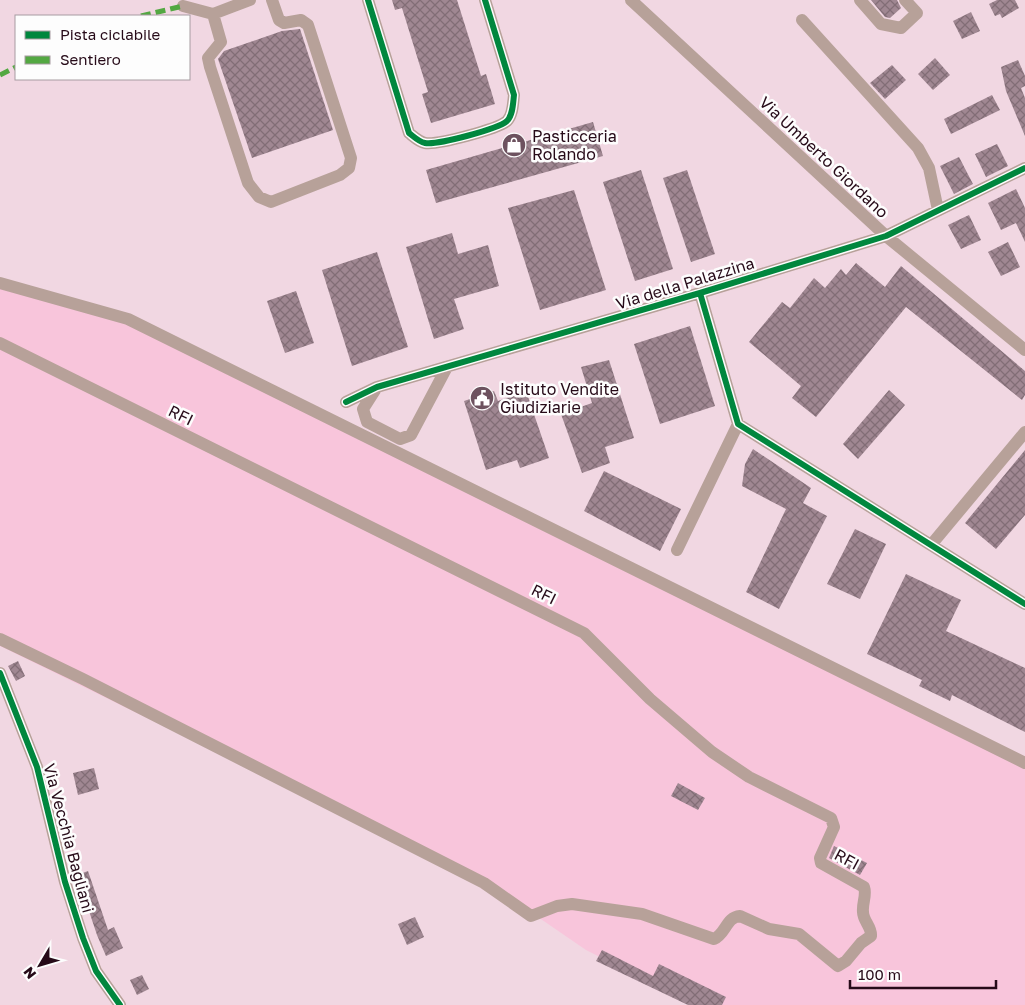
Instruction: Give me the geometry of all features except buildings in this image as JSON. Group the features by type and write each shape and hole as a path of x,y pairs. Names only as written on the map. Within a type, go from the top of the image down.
{"street":[{"path":"182,6 213,14 250,0"},
{"path":"213,14 221,42 208,58 210,67 248,183 259,197 271,202 340,175 349,168 351,158 308,25 301,20 284,23 279,20 272,0"},
{"path":"368,0 409,133 423,143 442,142 498,126 507,121 513,108 514,95 485,0"},
{"name":"Via Umberto Giordano","path":"630,0 886,236 1025,350"},
{"path":"860,0 881,24 900,28 917,13 905,0"},
{"path":"802,20 918,148 930,168 938,210"},
{"name":"Via della Palazzina","path":"346,402 377,387 700,293 886,236 1025,168"},
{"path":"0,283 128,319 1025,763"},
{"path":"700,293 738,424 1025,604"},
{"name":"RFI","path":"0,343 584,633 650,699 712,752 749,777 834,821 834,827 820,858 821,863 864,887 863,912 871,930 871,936 861,943 846,961 838,966 799,934 770,929 740,916 731,919 719,936 714,939 642,914 572,904 557,906 531,916 484,883 0,640"},
{"path":"377,387 364,409 367,422 400,439 411,435 447,366"},
{"path":"677,550 738,424"},
{"path":"931,545 1025,432"},
{"name":"Via Vecchia Bagliani","path":"0,674 37,767 63,873 83,938 96,971 120,1005"}],"shaded area":[{"path":"0,280 128,316 1025,757 1025,1005 695,1005 586,950 497,889 0,646"}],"marked path":[{"path":"145,15 183,6"},
{"path":"0,75 15,68"}],"cycle path":[{"path":"368,0 409,133 425,143 442,142 481,132 507,121 510,116 514,95 485,0"},
{"path":"346,402 377,387 700,293 886,236 1025,168"},
{"path":"700,293 738,424 1025,604"},
{"path":"0,673 37,767 65,882 83,938 96,971 120,1005"}],"place":[{"name":"Pasticceria Rolando","path":"514,145"},
{"name":"Istituto Vendite Giudiziarie","path":"482,398"}]}
